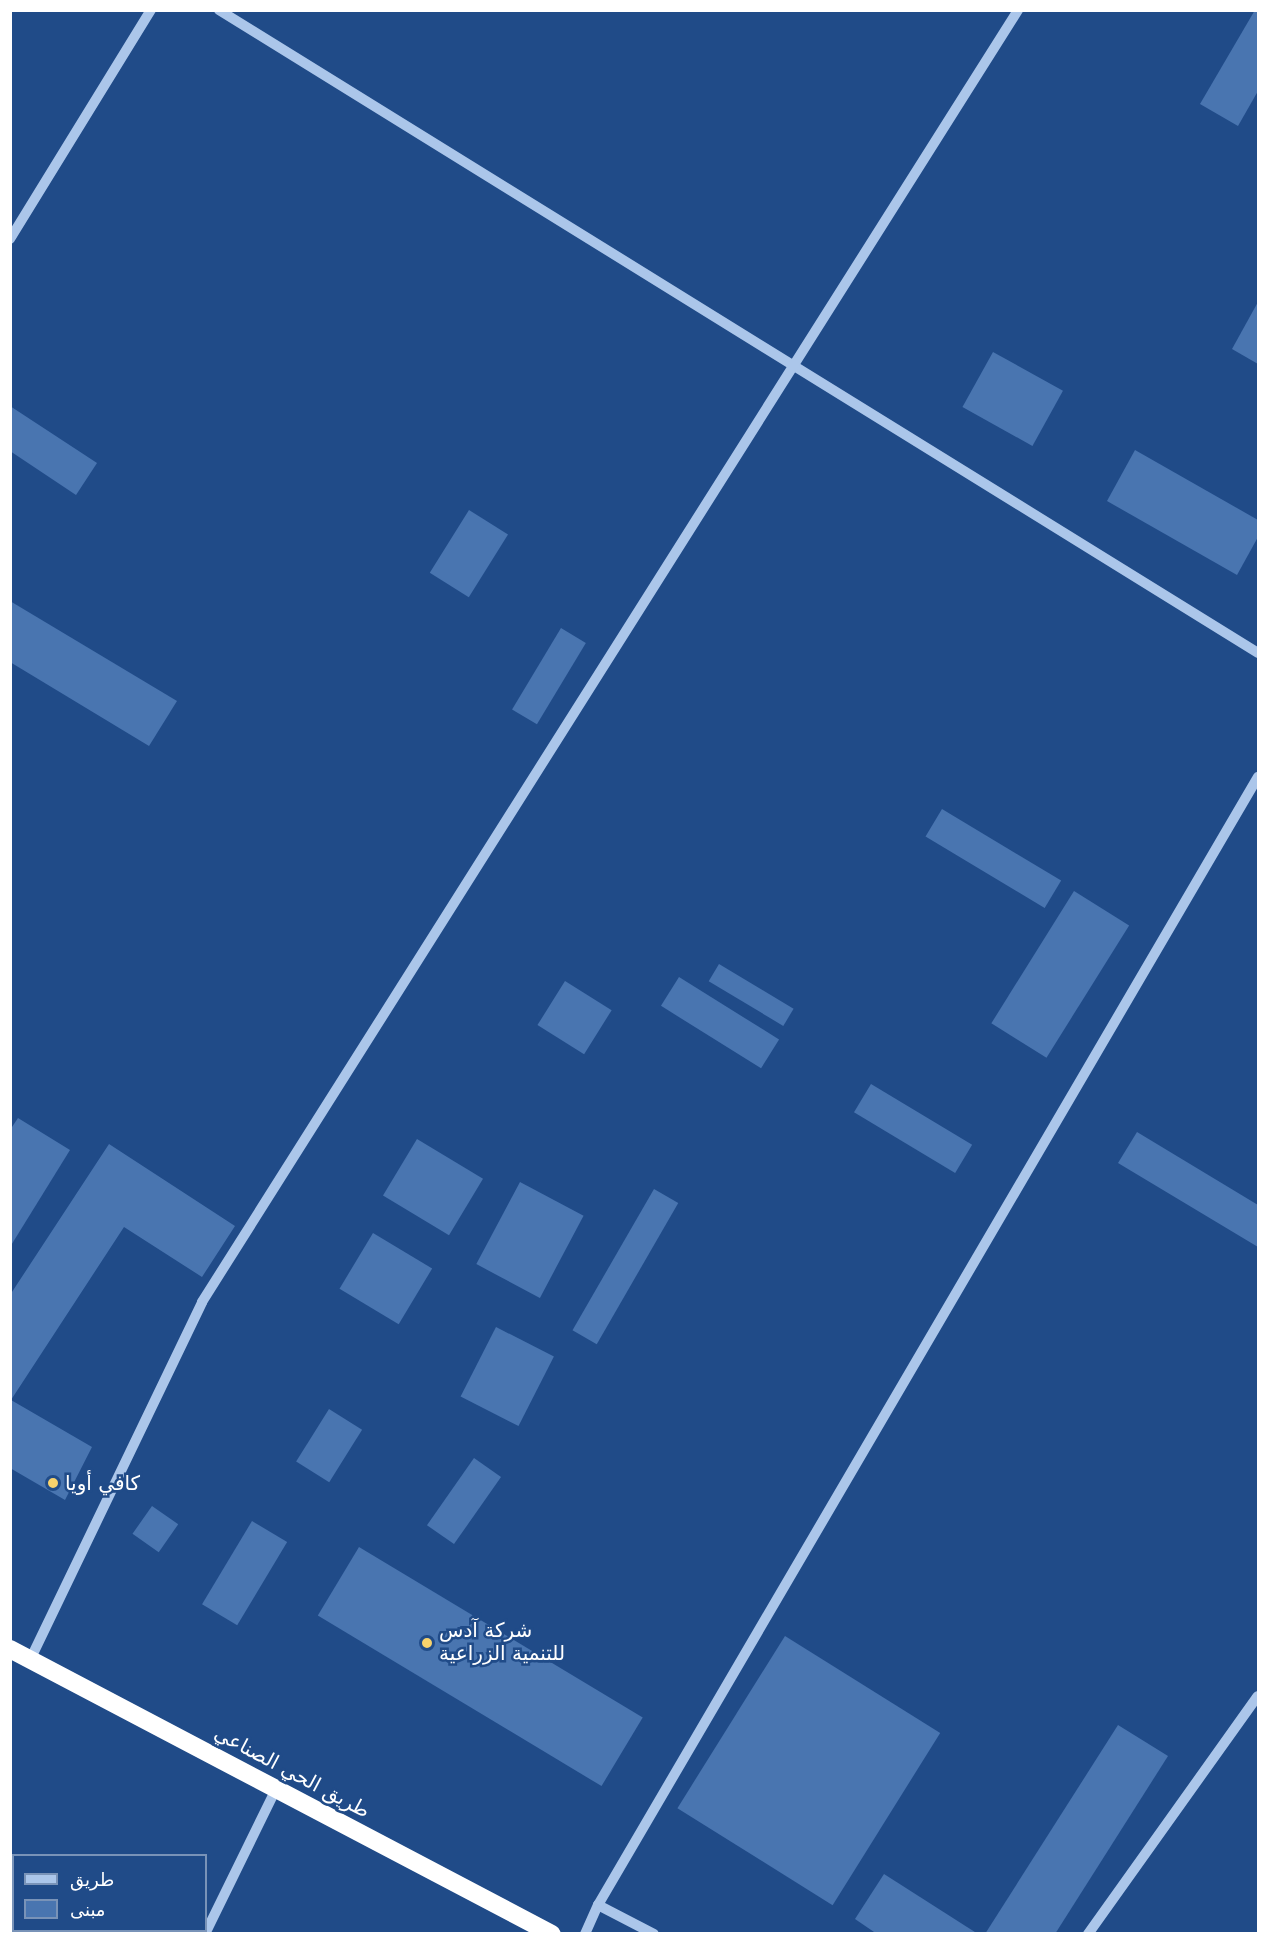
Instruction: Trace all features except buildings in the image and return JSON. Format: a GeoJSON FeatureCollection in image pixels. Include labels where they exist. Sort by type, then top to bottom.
{"type":"FeatureCollection","features":[{"type":"Feature","properties":{"kind":"highway","name":"طريق الحي الصناعي"},"geometry":{"type":"LineString","coordinates":[[10,1649],[552,1934]]}},
{"type":"Feature","properties":{"kind":"street"},"geometry":{"type":"LineString","coordinates":[[10,239],[151,10]]}},
{"type":"Feature","properties":{"kind":"street"},"geometry":{"type":"LineString","coordinates":[[219,10],[1258,653]]}},
{"type":"Feature","properties":{"kind":"street"},"geometry":{"type":"LineString","coordinates":[[30,1660],[202,1302],[1018,10]]}},
{"type":"Feature","properties":{"kind":"street"},"geometry":{"type":"LineString","coordinates":[[585,1934],[598,1905],[1258,777]]}},
{"type":"Feature","properties":{"kind":"street"},"geometry":{"type":"LineString","coordinates":[[1088,1934],[1258,1696]]}},
{"type":"Feature","properties":{"kind":"street"},"geometry":{"type":"LineString","coordinates":[[207,1930],[276,1789]]}},
{"type":"Feature","properties":{"kind":"street"},"geometry":{"type":"LineString","coordinates":[[598,1905],[654,1934]]}},
{"type":"Feature","properties":{"kind":"place","name":"كافي أويا"},"geometry":{"type":"Point","coordinates":[53,1483]}},
{"type":"Feature","properties":{"kind":"place","name":"شركة آدس للتنمية الزراعية"},"geometry":{"type":"Point","coordinates":[427,1643]}}]}
